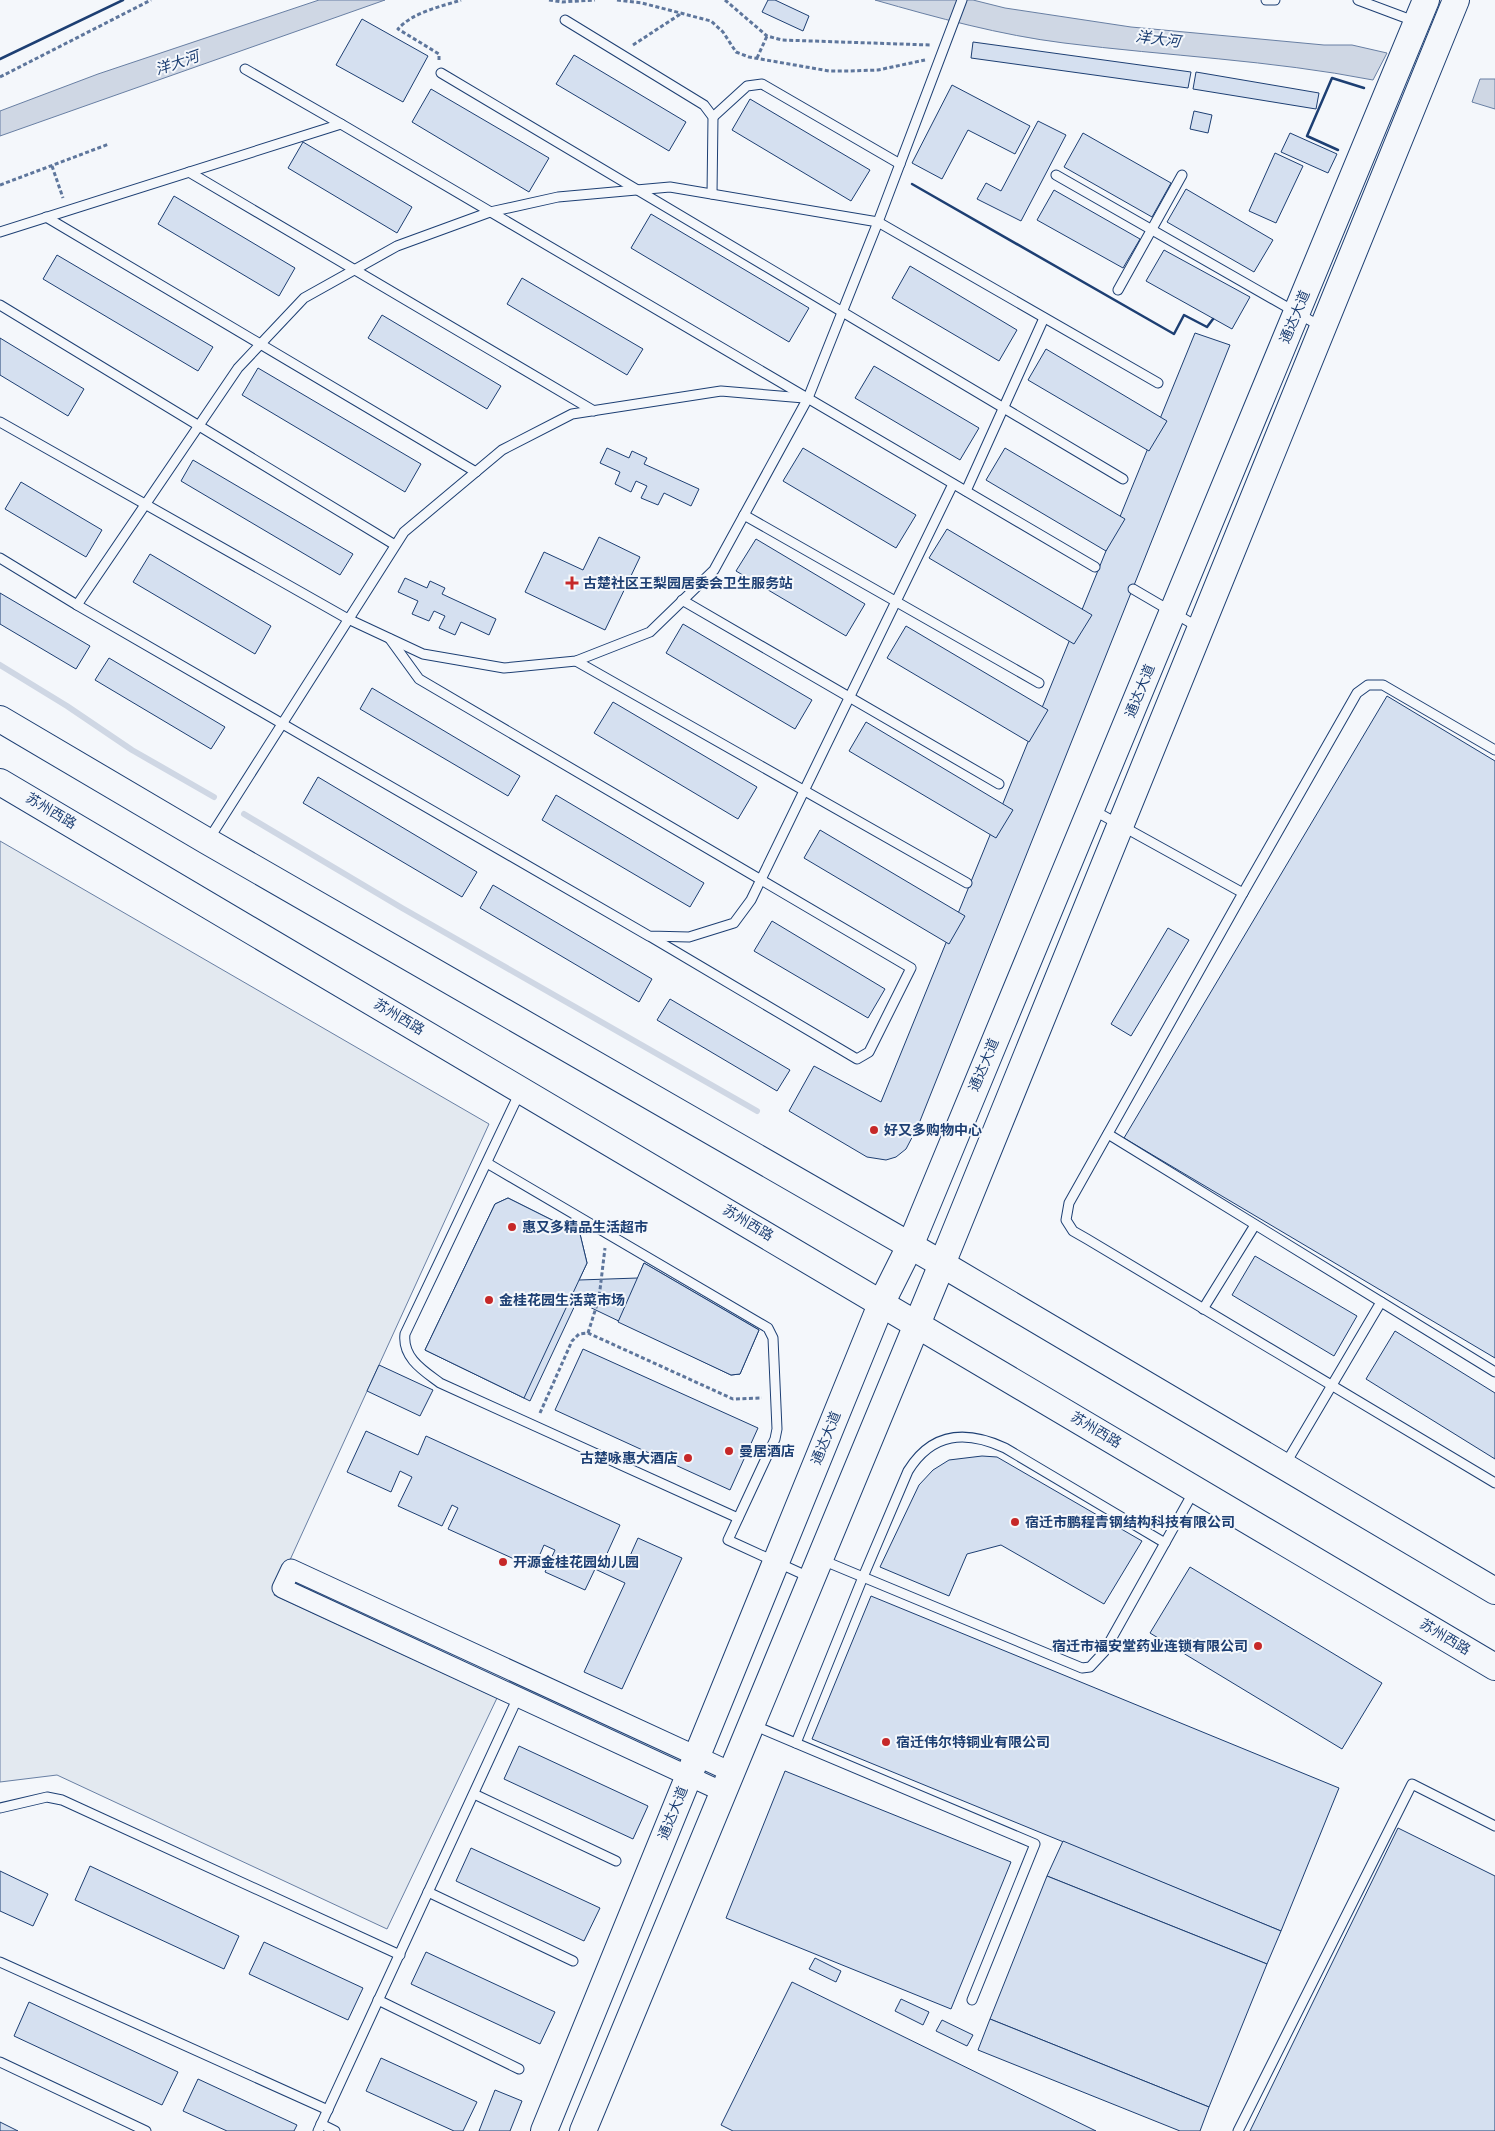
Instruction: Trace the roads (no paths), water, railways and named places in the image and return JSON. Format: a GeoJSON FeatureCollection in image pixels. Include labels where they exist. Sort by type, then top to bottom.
{"type":"FeatureCollection","features":[{"type":"Feature","properties":{"kind":"main road","name":"通达大道"},"geometry":{"type":"LineString","coordinates":[[544,2131],[882,1302],[910,1246],[1296,313],[1429,21],[1456,0]]}},
{"type":"Feature","properties":{"kind":"main road","name":"通达大道"},"geometry":{"type":"LineString","coordinates":[[583,2131],[942,1264],[1323,327],[1429,21]]}},
{"type":"Feature","properties":{"kind":"main road"},"geometry":{"type":"LineString","coordinates":[[0,719],[207,841],[942,1264],[1495,1591]]}},
{"type":"Feature","properties":{"kind":"main road","name":"苏州西路"},"geometry":{"type":"LineString","coordinates":[[0,782],[882,1302],[1495,1667]]}},
{"type":"Feature","properties":{"kind":"street"},"geometry":{"type":"LineString","coordinates":[[692,1766],[512,1671],[291,1568],[282,1588],[511,1694],[692,1766],[727,1782]]}},
{"type":"Feature","properties":{"kind":"street"},"geometry":{"type":"LineString","coordinates":[[441,1661],[450,1642]]}},
{"type":"Feature","properties":{"kind":"street"},"geometry":{"type":"LineString","coordinates":[[511,1694],[512,1671]]}},
{"type":"Feature","properties":{"kind":"lane"},"geometry":{"type":"LineString","coordinates":[[0,422],[348,619],[423,654],[504,668],[576,661],[650,632],[714,570],[808,398],[878,222],[962,0]]}},
{"type":"Feature","properties":{"kind":"lane"},"geometry":{"type":"LineString","coordinates":[[1266,0],[1275,0]]}},
{"type":"Feature","properties":{"kind":"lane"},"geometry":{"type":"LineString","coordinates":[[1358,0],[1429,21]]}},
{"type":"Feature","properties":{"kind":"lane"},"geometry":{"type":"LineString","coordinates":[[565,20],[704,105],[713,117],[712,194]]}},
{"type":"Feature","properties":{"kind":"lane"},"geometry":{"type":"LineString","coordinates":[[245,69],[1095,567]]}},
{"type":"Feature","properties":{"kind":"lane"},"geometry":{"type":"LineString","coordinates":[[441,72],[1123,479]]}},
{"type":"Feature","properties":{"kind":"lane"},"geometry":{"type":"LineString","coordinates":[[713,117],[747,86],[762,84],[900,164]]}},
{"type":"Feature","properties":{"kind":"lane"},"geometry":{"type":"LineString","coordinates":[[0,232],[341,124]]}},
{"type":"Feature","properties":{"kind":"lane"},"geometry":{"type":"LineString","coordinates":[[189,172],[594,411]]}},
{"type":"Feature","properties":{"kind":"lane"},"geometry":{"type":"LineString","coordinates":[[1056,175],[1323,327]]}},
{"type":"Feature","properties":{"kind":"lane"},"geometry":{"type":"LineString","coordinates":[[1118,290],[1150,229],[1182,175]]}},
{"type":"Feature","properties":{"kind":"lane"},"geometry":{"type":"LineString","coordinates":[[77,605],[147,505],[238,368],[304,298],[397,246],[490,212],[558,197],[670,186],[878,222],[1158,383]]}},
{"type":"Feature","properties":{"kind":"lane"},"geometry":{"type":"LineString","coordinates":[[46,217],[476,472]]}},
{"type":"Feature","properties":{"kind":"lane"},"geometry":{"type":"LineString","coordinates":[[0,305],[395,546]]}},
{"type":"Feature","properties":{"kind":"lane"},"geometry":{"type":"LineString","coordinates":[[966,491],[1044,318]]}},
{"type":"Feature","properties":{"kind":"lane"},"geometry":{"type":"LineString","coordinates":[[207,841],[404,532],[502,450],[572,414],[721,391],[808,398]]}},
{"type":"Feature","properties":{"kind":"lane"},"geometry":{"type":"LineString","coordinates":[[649,936],[689,937],[734,924],[751,900],[953,484]]}},
{"type":"Feature","properties":{"kind":"lane"},"geometry":{"type":"LineString","coordinates":[[744,515],[1039,684]]}},
{"type":"Feature","properties":{"kind":"lane"},"geometry":{"type":"LineString","coordinates":[[0,558],[77,605],[649,936],[857,1059],[869,1052],[911,968],[419,680],[390,639]]}},
{"type":"Feature","properties":{"kind":"lane"},"geometry":{"type":"LineString","coordinates":[[1134,589],[1200,628]]}},
{"type":"Feature","properties":{"kind":"lane"},"geometry":{"type":"LineString","coordinates":[[682,600],[999,784]]}},
{"type":"Feature","properties":{"kind":"lane"},"geometry":{"type":"LineString","coordinates":[[576,661],[967,883]]}},
{"type":"Feature","properties":{"kind":"lane"},"geometry":{"type":"LineString","coordinates":[[1495,750],[1383,685],[1368,686],[1357,693],[1069,1203],[1066,1220],[1073,1231],[1495,1483]]}},
{"type":"Feature","properties":{"kind":"lane"},"geometry":{"type":"LineString","coordinates":[[1091,809],[1243,893]]}},
{"type":"Feature","properties":{"kind":"lane"},"geometry":{"type":"LineString","coordinates":[[521,1089],[406,1334],[404,1343],[416,1364],[440,1383],[738,1518]]}},
{"type":"Feature","properties":{"kind":"lane"},"geometry":{"type":"LineString","coordinates":[[1108,1134],[1495,1372]]}},
{"type":"Feature","properties":{"kind":"lane"},"geometry":{"type":"LineString","coordinates":[[486,1163],[768,1328],[773,1338],[775,1439],[728,1540],[776,1562],[863,1577],[1082,1668],[1090,1667],[1104,1652],[1195,1488]]}},
{"type":"Feature","properties":{"kind":"lane"},"geometry":{"type":"LineString","coordinates":[[1203,1309],[1255,1225]]}},
{"type":"Feature","properties":{"kind":"lane"},"geometry":{"type":"LineString","coordinates":[[1284,1466],[1381,1302]]}},
{"type":"Feature","properties":{"kind":"lane"},"geometry":{"type":"LineString","coordinates":[[796,1743],[908,1471],[917,1456],[944,1439],[960,1436],[989,1441],[1005,1448],[1165,1543]]}},
{"type":"Feature","properties":{"kind":"lane"},"geometry":{"type":"LineString","coordinates":[[335,2131],[320,2128],[474,1794],[511,1694]]}},
{"type":"Feature","properties":{"kind":"lane"},"geometry":{"type":"LineString","coordinates":[[750,1724],[1035,1844],[972,2000]]}},
{"type":"Feature","properties":{"kind":"lane"},"geometry":{"type":"LineString","coordinates":[[1238,2131],[1412,1784],[1495,1826]]}},
{"type":"Feature","properties":{"kind":"lane"},"geometry":{"type":"LineString","coordinates":[[474,1794],[616,1861]]}},
{"type":"Feature","properties":{"kind":"lane"},"geometry":{"type":"LineString","coordinates":[[0,1808],[47,1797],[62,1800],[400,1955]]}},
{"type":"Feature","properties":{"kind":"lane"},"geometry":{"type":"LineString","coordinates":[[428,1892],[573,1961]]}},
{"type":"Feature","properties":{"kind":"lane"},"geometry":{"type":"LineString","coordinates":[[0,1962],[328,2110]]}},
{"type":"Feature","properties":{"kind":"lane"},"geometry":{"type":"LineString","coordinates":[[378,2000],[519,2068]]}},
{"type":"Feature","properties":{"kind":"lane"},"geometry":{"type":"LineString","coordinates":[[0,2062],[146,2131]]}},
{"type":"Feature","properties":{"kind":"water","name":"洋大河"},"geometry":{"type":"Polygon","coordinates":[[[319,0],[385,0],[0,136],[0,111],[98,74],[319,0]]]}},
{"type":"Feature","properties":{"kind":"water","name":"洋大河"},"geometry":{"type":"Polygon","coordinates":[[[875,0],[973,0],[1005,8],[1131,27],[1324,45],[1352,45],[1387,53],[1373,80],[1296,68],[1040,40],[969,25],[875,0]]]}},
{"type":"Feature","properties":{"kind":"water"},"geometry":{"type":"Polygon","coordinates":[[[1480,79],[1495,79],[1495,109],[1472,102],[1480,79]]]}},
{"type":"Feature","properties":{"kind":"waterway"},"geometry":{"type":"LineString","coordinates":[[0,665],[67,706],[132,750],[214,797]]}},
{"type":"Feature","properties":{"kind":"waterway"},"geometry":{"type":"LineString","coordinates":[[244,814],[402,908],[757,1111]]}},
{"type":"Feature","properties":{"kind":"place","name":"古楚社区王梨园居委会卫生服务站"},"geometry":{"type":"Point","coordinates":[572,583]}},
{"type":"Feature","properties":{"kind":"place","name":"好又多购物中心"},"geometry":{"type":"Point","coordinates":[874,1130]}},
{"type":"Feature","properties":{"kind":"place","name":"惠又多精品生活超市"},"geometry":{"type":"Point","coordinates":[512,1227]}},
{"type":"Feature","properties":{"kind":"place","name":"金桂花园生活菜市场"},"geometry":{"type":"Point","coordinates":[489,1300]}},
{"type":"Feature","properties":{"kind":"place","name":"曼居酒店"},"geometry":{"type":"Point","coordinates":[729,1451]}},
{"type":"Feature","properties":{"kind":"place","name":"古楚咏惠大酒店"},"geometry":{"type":"Point","coordinates":[688,1458]}},
{"type":"Feature","properties":{"kind":"place","name":"宿迁市鹏程青钢结构科技有限公司"},"geometry":{"type":"Point","coordinates":[1015,1522]}},
{"type":"Feature","properties":{"kind":"place","name":"开源金桂花园幼儿园"},"geometry":{"type":"Point","coordinates":[503,1562]}},
{"type":"Feature","properties":{"kind":"place","name":"宿迁市福安堂药业连锁有限公司"},"geometry":{"type":"Point","coordinates":[1258,1646]}},
{"type":"Feature","properties":{"kind":"place","name":"宿迁伟尔特铜业有限公司"},"geometry":{"type":"Point","coordinates":[886,1742]}}]}
